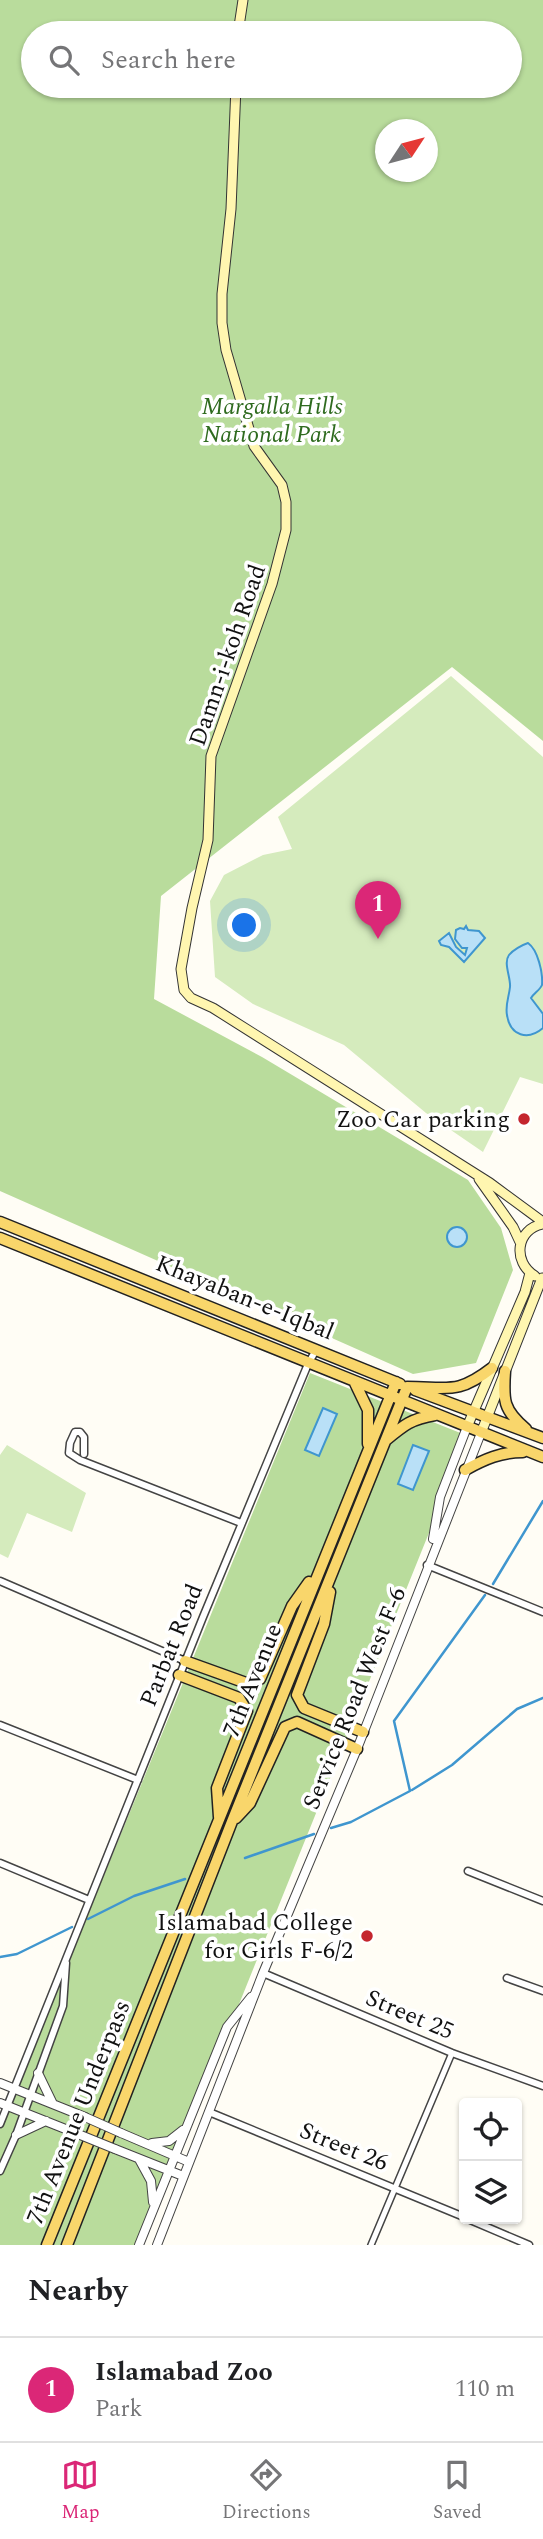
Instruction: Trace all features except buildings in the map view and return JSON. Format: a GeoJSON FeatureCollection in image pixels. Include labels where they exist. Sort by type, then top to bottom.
{"type":"FeatureCollection","features":[{"type":"Feature","properties":{"kind":"main road"},"geometry":{"type":"LineString","coordinates":[[240,21],[243,0]]}},
{"type":"Feature","properties":{"kind":"main road","name":"Damn-i-koh Road"},"geometry":{"type":"LineString","coordinates":[[236,98],[231,209],[222,294],[222,323],[226,350],[254,446],[282,485],[286,502],[286,530],[272,584],[212,747],[208,840],[182,953],[181,981],[191,998],[213,1008],[478,1177],[543,1223]]}},
{"type":"Feature","properties":{"kind":"main road"},"geometry":{"type":"LineString","coordinates":[[478,1177],[513,1227],[520,1242],[520,1259],[530,1273],[542,1278],[487,1418]]}},
{"type":"Feature","properties":{"kind":"main road","name":"Khayaban-e-Iqbal"},"geometry":{"type":"LineString","coordinates":[[0,1222],[317,1348],[472,1413],[537,1436]]}},
{"type":"Feature","properties":{"kind":"main road"},"geometry":{"type":"LineString","coordinates":[[520,1242],[530,1229],[543,1223]]}},
{"type":"Feature","properties":{"kind":"main road","name":"Khayaban-e-Iqbal"},"geometry":{"type":"LineString","coordinates":[[0,1238],[543,1457]]}},
{"type":"Feature","properties":{"kind":"main road"},"geometry":{"type":"LineString","coordinates":[[467,1427],[525,1292],[530,1273]]}},
{"type":"Feature","properties":{"kind":"main road"},"geometry":{"type":"LineString","coordinates":[[407,1387],[458,1388],[473,1383],[492,1368]]}},
{"type":"Feature","properties":{"kind":"main road"},"geometry":{"type":"LineString","coordinates":[[505,1371],[505,1405],[512,1418],[537,1436]]}},
{"type":"Feature","properties":{"kind":"main road","name":"7th Avenue"},"geometry":{"type":"LineString","coordinates":[[162,2000],[384,1442],[396,1399],[396,1382]]}},
{"type":"Feature","properties":{"kind":"main road"},"geometry":{"type":"LineString","coordinates":[[355,1383],[369,1410],[368,1450]]}},
{"type":"Feature","properties":{"kind":"main road","name":"7th Avenue"},"geometry":{"type":"LineString","coordinates":[[148,1995],[368,1450],[396,1399],[407,1387]]}},
{"type":"Feature","properties":{"kind":"main road"},"geometry":{"type":"LineString","coordinates":[[384,1442],[416,1418],[435,1415]]}},
{"type":"Feature","properties":{"kind":"main road","name":"Service Road West F-6"},"geometry":{"type":"LineString","coordinates":[[481,1433],[487,1418]]}},
{"type":"Feature","properties":{"kind":"main road"},"geometry":{"type":"LineString","coordinates":[[465,1470],[507,1452],[529,1452]]}},
{"type":"Feature","properties":{"kind":"main road"},"geometry":{"type":"LineString","coordinates":[[185,1661],[249,1684],[260,1679],[292,1606],[318,1569]]}},
{"type":"Feature","properties":{"kind":"main road"},"geometry":{"type":"LineString","coordinates":[[333,1572],[324,1624],[297,1695],[304,1708],[363,1732]]}},
{"type":"Feature","properties":{"kind":"main road"},"geometry":{"type":"LineString","coordinates":[[180,1675],[239,1698],[247,1711],[217,1788],[219,1819]]}},
{"type":"Feature","properties":{"kind":"main road"},"geometry":{"type":"LineString","coordinates":[[231,1824],[250,1803],[285,1727],[297,1722],[357,1749]]}},
{"type":"Feature","properties":{"kind":"main road","name":"7th Avenue Underpass"},"geometry":{"type":"LineString","coordinates":[[47,2245],[148,1995]]}},
{"type":"Feature","properties":{"kind":"main road","name":"7th Avenue Underpass"},"geometry":{"type":"LineString","coordinates":[[67,2245],[162,2000]]}},
{"type":"Feature","properties":{"kind":"street","name":"Parbat Road"},"geometry":{"type":"LineString","coordinates":[[0,2124],[4,2104],[14,2088],[241,1523],[317,1348]]}},
{"type":"Feature","properties":{"kind":"street"},"geometry":{"type":"LineString","coordinates":[[467,1427],[440,1497],[427,1565],[543,1612]]}},
{"type":"Feature","properties":{"kind":"street"},"geometry":{"type":"LineString","coordinates":[[84,1454],[84,1437],[80,1432],[75,1432],[69,1453],[80,1460],[241,1523]]}},
{"type":"Feature","properties":{"kind":"street","name":"Service Road West F-6"},"geometry":{"type":"LineString","coordinates":[[157,2245],[263,1973],[357,1749],[481,1433]]}},
{"type":"Feature","properties":{"kind":"street"},"geometry":{"type":"LineString","coordinates":[[0,1581],[185,1661]]}},
{"type":"Feature","properties":{"kind":"street"},"geometry":{"type":"LineString","coordinates":[[0,1725],[138,1780]]}},
{"type":"Feature","properties":{"kind":"street"},"geometry":{"type":"LineString","coordinates":[[0,1863],[89,1899]]}},
{"type":"Feature","properties":{"kind":"street"},"geometry":{"type":"LineString","coordinates":[[468,1871],[543,1900]]}},
{"type":"Feature","properties":{"kind":"street","name":"Parbat Road"},"geometry":{"type":"LineString","coordinates":[[0,2171],[16,2135],[63,2006],[66,1958]]}},
{"type":"Feature","properties":{"kind":"street","name":"Street 25"},"geometry":{"type":"LineString","coordinates":[[263,1973],[452,2053],[543,2086]]}},
{"type":"Feature","properties":{"kind":"street"},"geometry":{"type":"LineString","coordinates":[[507,1978],[543,1991]]}},
{"type":"Feature","properties":{"kind":"street","name":"Service Road West F-6"},"geometry":{"type":"LineString","coordinates":[[139,2245],[227,2027],[257,1990]]}},
{"type":"Feature","properties":{"kind":"street"},"geometry":{"type":"LineString","coordinates":[[371,2245],[393,2187],[452,2053]]}},
{"type":"Feature","properties":{"kind":"street"},"geometry":{"type":"LineString","coordinates":[[38,2073],[53,2104]]}},
{"type":"Feature","properties":{"kind":"street"},"geometry":{"type":"LineString","coordinates":[[0,2082],[189,2162]]}},
{"type":"Feature","properties":{"kind":"street"},"geometry":{"type":"LineString","coordinates":[[4,2104],[183,2176]]}},
{"type":"Feature","properties":{"kind":"street","name":"Street 26"},"geometry":{"type":"LineString","coordinates":[[209,2112],[459,2215]]}},
{"type":"Feature","properties":{"kind":"street"},"geometry":{"type":"LineString","coordinates":[[16,2135],[46,2121]]}},
{"type":"Feature","properties":{"kind":"street"},"geometry":{"type":"LineString","coordinates":[[145,2143],[169,2141],[179,2136],[187,2127]]}},
{"type":"Feature","properties":{"kind":"street"},"geometry":{"type":"LineString","coordinates":[[137,2157],[151,2181],[153,2208]]}},
{"type":"Feature","properties":{"kind":"street","name":"Street 26"},"geometry":{"type":"LineString","coordinates":[[480,2224],[529,2245]]}},
{"type":"Feature","properties":{"kind":"green space","name":"Margalla Hills National Park"},"geometry":{"type":"Polygon","coordinates":[[[0,0],[543,0],[543,741],[452,667],[161,896],[154,999],[262,1057],[468,1180],[501,1228],[513,1270],[476,1363],[413,1374],[0,1191],[0,0]]]}},
{"type":"Feature","properties":{"kind":"green space"},"geometry":{"type":"Polygon","coordinates":[[[451,676],[543,757],[543,1084],[520,1077],[483,1152],[426,1113],[344,1045],[253,1004],[215,977],[210,901],[224,875],[263,855],[292,849],[278,817],[451,676]]]}},
{"type":"Feature","properties":{"kind":"green space"},"geometry":{"type":"Polygon","coordinates":[[[310,1373],[468,1436],[142,2245],[0,2245],[0,2129],[310,1373]]]}},
{"type":"Feature","properties":{"kind":"green space"},"geometry":{"type":"Polygon","coordinates":[[[7,1445],[86,1493],[72,1532],[27,1513],[8,1558],[0,1554],[0,1455],[7,1445]]]}},
{"type":"Feature","properties":{"kind":"water"},"geometry":{"type":"Polygon","coordinates":[[[466,926],[468,930],[479,931],[485,938],[464,962],[439,941],[449,933],[456,947],[465,955],[467,948],[462,948],[455,939],[456,930],[466,926]]]}},
{"type":"Feature","properties":{"kind":"water"},"geometry":{"type":"Polygon","coordinates":[[[528,943],[535,951],[541,968],[542,985],[531,998],[543,1014],[543,1028],[526,1035],[512,1028],[507,1015],[510,983],[507,958],[528,943]]]}},
{"type":"Feature","properties":{"kind":"water"},"geometry":{"type":"Polygon","coordinates":[[[457,1227],[464,1230],[467,1237],[464,1244],[457,1247],[450,1244],[447,1237],[450,1230],[457,1227]]]}},
{"type":"Feature","properties":{"kind":"water"},"geometry":{"type":"Polygon","coordinates":[[[323,1408],[337,1414],[319,1456],[305,1450],[323,1408]]]}},
{"type":"Feature","properties":{"kind":"water"},"geometry":{"type":"Polygon","coordinates":[[[413,1445],[429,1451],[413,1490],[398,1484],[413,1445]]]}},
{"type":"Feature","properties":{"kind":"waterway"},"geometry":{"type":"LineString","coordinates":[[493,1584],[543,1501]]}},
{"type":"Feature","properties":{"kind":"waterway"},"geometry":{"type":"LineString","coordinates":[[331,1828],[351,1822],[410,1791],[394,1721],[485,1595]]}},
{"type":"Feature","properties":{"kind":"waterway"},"geometry":{"type":"LineString","coordinates":[[412,1790],[452,1765],[517,1709],[543,1698]]}},
{"type":"Feature","properties":{"kind":"waterway"},"geometry":{"type":"LineString","coordinates":[[245,1858],[314,1834]]}},
{"type":"Feature","properties":{"kind":"waterway"},"geometry":{"type":"LineString","coordinates":[[88,1919],[134,1896],[185,1879]]}},
{"type":"Feature","properties":{"kind":"waterway"},"geometry":{"type":"LineString","coordinates":[[0,1957],[17,1954],[72,1927]]}},
{"type":"Feature","properties":{"kind":"place","name":"Islamabad Zoo"},"geometry":{"type":"Point","coordinates":[378,939]}},
{"type":"Feature","properties":{"kind":"place","name":"Zoo Car parking"},"geometry":{"type":"Point","coordinates":[524,1119]}},
{"type":"Feature","properties":{"kind":"place","name":"Islamabad College for Girls F-6/2"},"geometry":{"type":"Point","coordinates":[367,1936]}}]}
